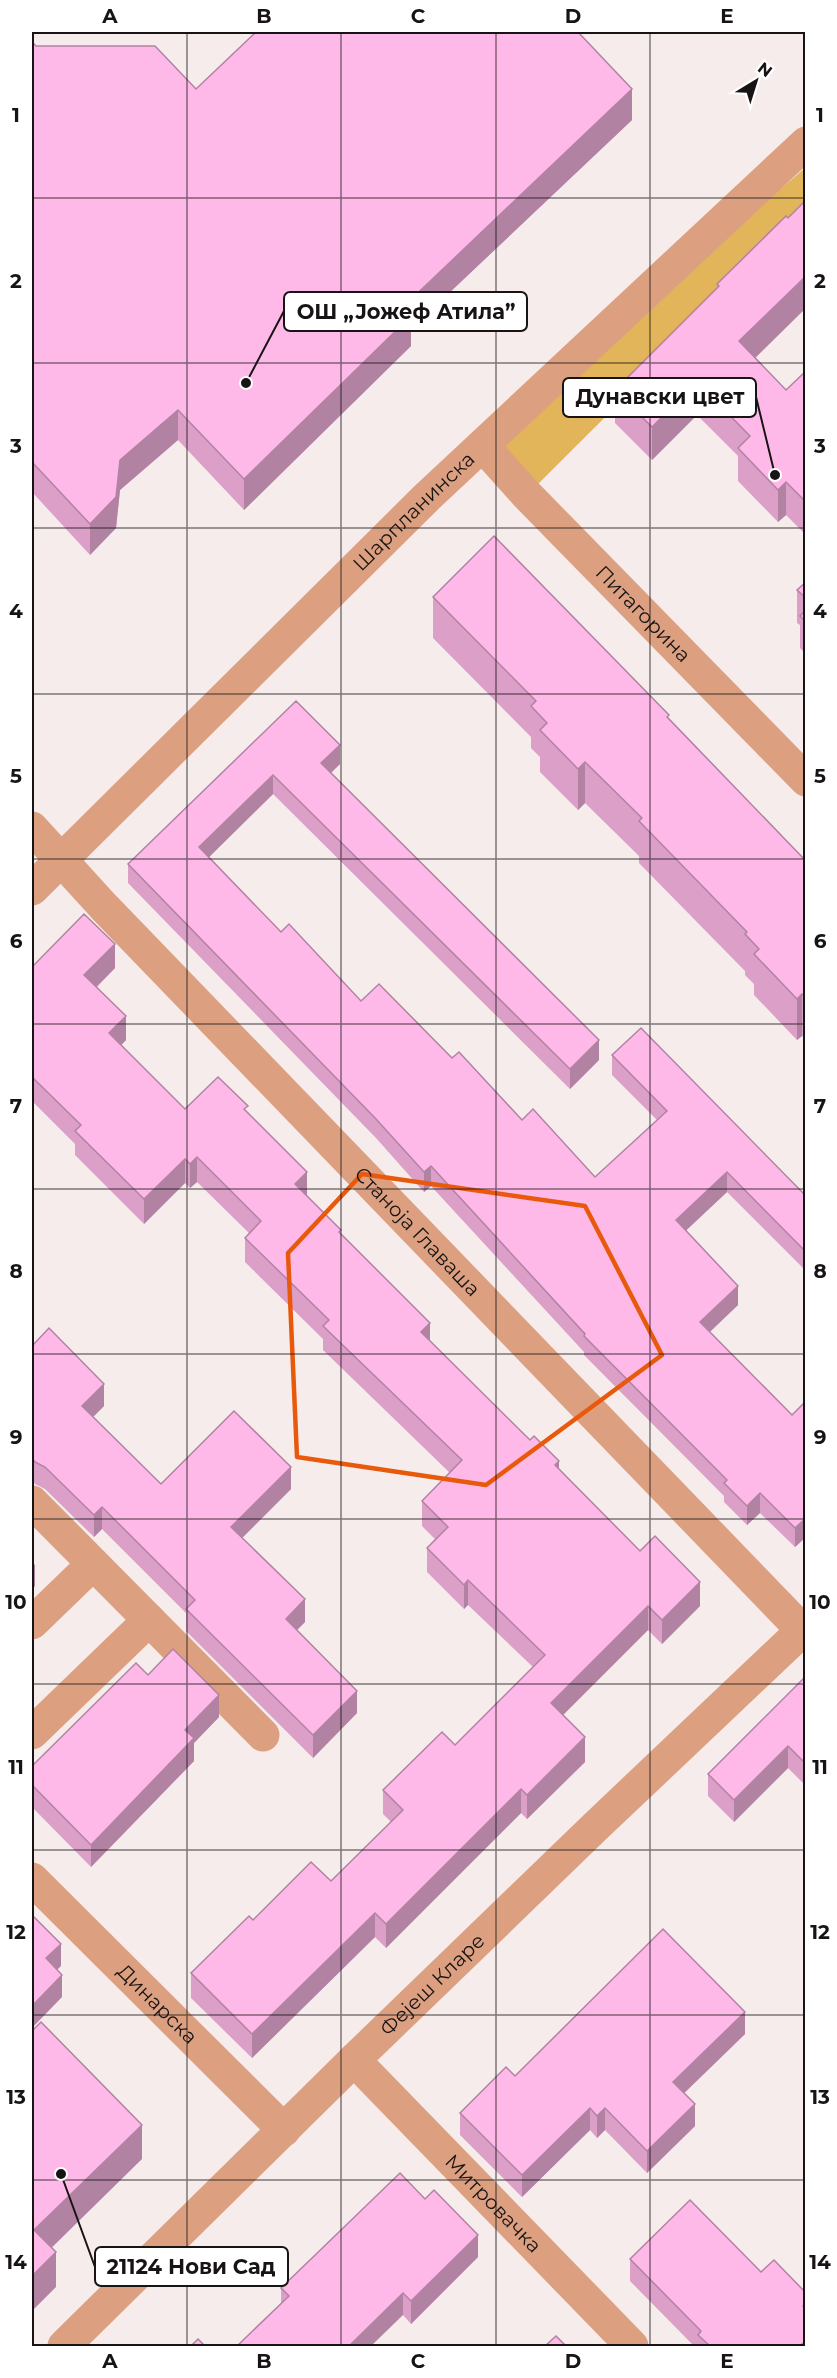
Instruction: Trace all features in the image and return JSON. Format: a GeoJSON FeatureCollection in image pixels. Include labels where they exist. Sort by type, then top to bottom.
{"type":"FeatureCollection","features":[{"type":"Feature","properties":{"kind":"street","name":"Шарпланинска"},"geometry":{"type":"LineString","coordinates":[[32,889],[427,497],[806,143]]}},
{"type":"Feature","properties":{"kind":"street","name":"Питагорина"},"geometry":{"type":"LineString","coordinates":[[483,446],[527,495],[806,780]]}},
{"type":"Feature","properties":{"kind":"street","name":"Станоја Главаша"},"geometry":{"type":"LineString","coordinates":[[32,828],[104,907],[804,1631]]}},
{"type":"Feature","properties":{"kind":"street"},"geometry":{"type":"LineString","coordinates":[[32,1502],[263,1735]]}},
{"type":"Feature","properties":{"kind":"street"},"geometry":{"type":"LineString","coordinates":[[32,1623],[93,1564]]}},
{"type":"Feature","properties":{"kind":"street"},"geometry":{"type":"LineString","coordinates":[[32,1732],[149,1620]]}},
{"type":"Feature","properties":{"kind":"street","name":"Фејеш Кларе"},"geometry":{"type":"LineString","coordinates":[[64,2346],[354,2060],[594,1828],[804,1631]]}},
{"type":"Feature","properties":{"kind":"street","name":"Динарска"},"geometry":{"type":"LineString","coordinates":[[32,1879],[284,2130]]}},
{"type":"Feature","properties":{"kind":"street","name":"Митровачка"},"geometry":{"type":"LineString","coordinates":[[354,2060],[632,2346]]}},
{"type":"Feature","properties":{"kind":"highlighted area"},"geometry":{"type":"Polygon","coordinates":[[[362,1174],[585,1206],[662,1355],[486,1485],[297,1457],[288,1253],[362,1174]]]}},
{"type":"Feature","properties":{"kind":"shaded area"},"geometry":{"type":"Polygon","coordinates":[[[805,168],[805,218],[527,495],[483,446],[805,168]]]}},
{"type":"Feature","properties":{"kind":"building"},"geometry":{"type":"Polygon","coordinates":[[[256,32],[578,32],[632,89],[403,307],[411,316],[244,479],[178,410],[120,460],[116,497],[90,524],[32,462],[32,42],[36,46],[155,46],[196,89],[256,32]]]}},
{"type":"Feature","properties":{"kind":"building"},"geometry":{"type":"Polygon","coordinates":[[[806,200],[806,276],[739,341],[786,390],[806,371],[806,502],[786,482],[778,490],[738,448],[750,436],[697,382],[652,427],[615,390],[719,286],[717,284],[786,216],[788,218],[806,200]]]}},
{"type":"Feature","properties":{"kind":"building"},"geometry":{"type":"Polygon","coordinates":[[[494,536],[669,715],[667,717],[806,861],[806,998],[802,994],[797,999],[754,954],[759,949],[745,934],[747,932],[639,821],[642,818],[585,762],[578,769],[540,730],[547,723],[531,706],[536,701],[433,597],[494,536]]]}},
{"type":"Feature","properties":{"kind":"building"},"geometry":{"type":"Polygon","coordinates":[[[806,582],[806,598],[797,590],[806,582]]]}},
{"type":"Feature","properties":{"kind":"building"},"geometry":{"type":"Polygon","coordinates":[[[806,610],[806,622],[800,616],[806,610]]]}},
{"type":"Feature","properties":{"kind":"building"},"geometry":{"type":"Polygon","coordinates":[[[296,701],[340,745],[321,763],[599,1040],[570,1069],[273,775],[199,847],[281,932],[289,924],[361,1001],[379,984],[452,1058],[459,1052],[522,1120],[533,1109],[595,1177],[667,1111],[612,1055],[641,1028],[806,1196],[806,1252],[727,1172],[676,1220],[738,1286],[700,1322],[792,1415],[806,1401],[806,1518],[795,1528],[760,1493],[747,1506],[724,1483],[727,1480],[584,1336],[585,1334],[431,1166],[424,1172],[376,1119],[128,864],[296,701]]]}},
{"type":"Feature","properties":{"kind":"building"},"geometry":{"type":"Polygon","coordinates":[[[84,914],[115,944],[84,975],[126,1016],[109,1033],[185,1109],[218,1077],[248,1106],[244,1109],[307,1172],[295,1184],[341,1230],[339,1232],[430,1323],[421,1332],[530,1440],[534,1436],[559,1461],[555,1465],[640,1551],[655,1536],[700,1582],[662,1620],[648,1606],[551,1703],[585,1737],[527,1795],[521,1789],[386,1924],[375,1913],[252,2034],[191,1973],[249,1916],[253,1920],[311,1862],[331,1881],[403,1810],[383,1790],[442,1732],[455,1745],[545,1655],[468,1580],[464,1585],[427,1548],[448,1527],[422,1501],[462,1460],[323,1326],[329,1320],[245,1238],[261,1221],[197,1157],[190,1164],[185,1159],[144,1199],[75,1131],[81,1125],[32,1077],[32,967],[84,914]]]}},
{"type":"Feature","properties":{"kind":"building"},"geometry":{"type":"Polygon","coordinates":[[[49,1328],[104,1384],[82,1406],[161,1484],[234,1411],[291,1467],[231,1527],[305,1599],[286,1619],[357,1691],[313,1735],[186,1609],[195,1600],[102,1507],[94,1515],[45,1467],[32,1458],[32,1346],[49,1328]]]}},
{"type":"Feature","properties":{"kind":"building"},"geometry":{"type":"Polygon","coordinates":[[[173,1649],[219,1695],[185,1730],[194,1738],[91,1845],[32,1785],[32,1766],[136,1663],[148,1675],[173,1649]]]}},
{"type":"Feature","properties":{"kind":"building"},"geometry":{"type":"Polygon","coordinates":[[[806,1676],[806,1764],[788,1746],[734,1800],[708,1774],[806,1676]]]}},
{"type":"Feature","properties":{"kind":"building"},"geometry":{"type":"Polygon","coordinates":[[[32,1915],[61,1944],[46,1958],[62,1975],[32,2006],[32,1915]]]}},
{"type":"Feature","properties":{"kind":"building"},"geometry":{"type":"Polygon","coordinates":[[[663,1929],[745,2012],[673,2082],[695,2104],[647,2151],[605,2108],[597,2116],[590,2108],[522,2175],[460,2113],[506,2067],[515,2076],[663,1929]]]}},
{"type":"Feature","properties":{"kind":"building"},"geometry":{"type":"Polygon","coordinates":[[[41,2022],[142,2125],[34,2230],[56,2252],[32,2276],[32,2031],[41,2022]]]}},
{"type":"Feature","properties":{"kind":"building"},"geometry":{"type":"Polygon","coordinates":[[[400,2173],[425,2199],[434,2190],[478,2235],[411,2301],[403,2293],[349,2346],[237,2346],[289,2296],[281,2288],[400,2173]]]}},
{"type":"Feature","properties":{"kind":"building"},"geometry":{"type":"Polygon","coordinates":[[[690,2200],[761,2272],[774,2260],[806,2293],[806,2304],[803,2306],[806,2309],[806,2341],[802,2344],[805,2346],[710,2346],[698,2335],[701,2331],[630,2259],[690,2200]]]}},
{"type":"Feature","properties":{"kind":"building"},"geometry":{"type":"Polygon","coordinates":[[[556,2336],[566,2346],[545,2346],[556,2336]]]}},
{"type":"Feature","properties":{"kind":"building"},"geometry":{"type":"Polygon","coordinates":[[[198,2339],[205,2346],[191,2346],[198,2339]]]}},
{"type":"Feature","properties":{"kind":"place","name":"ОШ „Јожеф Атила”"},"geometry":{"type":"Point","coordinates":[246,383]}},
{"type":"Feature","properties":{"kind":"place","name":"Дунавски цвет"},"geometry":{"type":"Point","coordinates":[775,475]}},
{"type":"Feature","properties":{"kind":"place","name":"21124 Нови Сад"},"geometry":{"type":"Point","coordinates":[61,2174]}}]}
